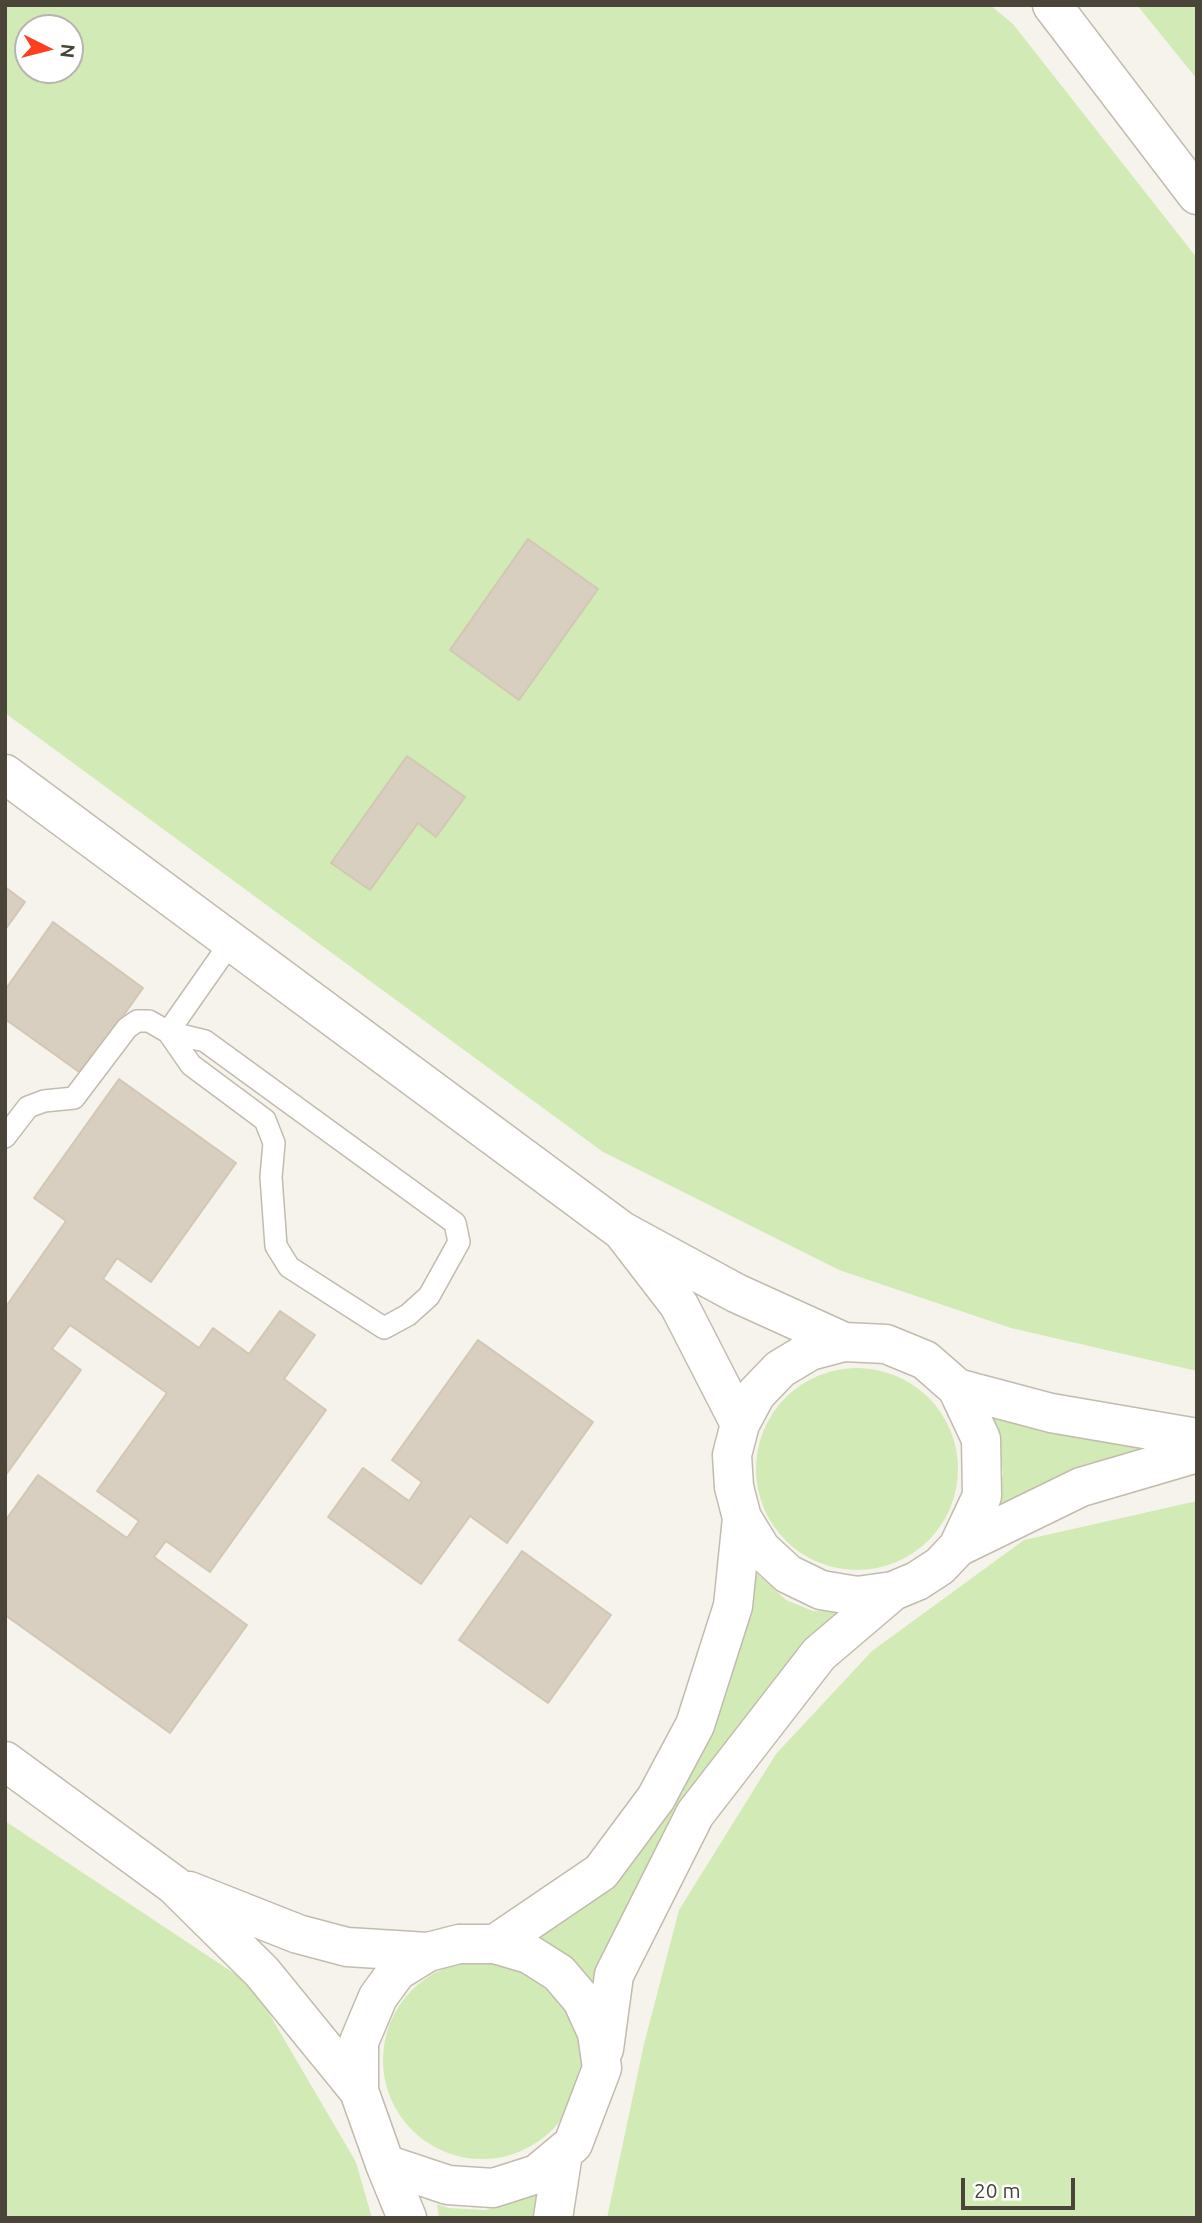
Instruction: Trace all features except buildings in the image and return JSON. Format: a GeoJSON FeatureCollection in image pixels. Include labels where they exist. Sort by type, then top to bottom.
{"type":"FeatureCollection","features":[{"type":"Feature","properties":{"kind":"street"},"geometry":{"type":"LineString","coordinates":[[1052,5],[1197,195]]}},
{"type":"Feature","properties":{"kind":"street"},"geometry":{"type":"LineString","coordinates":[[5,774],[622,1231],[736,1293],[844,1342]]}},
{"type":"Feature","properties":{"kind":"street"},"geometry":{"type":"LineString","coordinates":[[622,1231],[679,1305],[740,1424]]}},
{"type":"Feature","properties":{"kind":"street"},"geometry":{"type":"LineString","coordinates":[[844,1342],[886,1344],[925,1360],[957,1388],[981,1439],[982,1496],[958,1546],[940,1566],[917,1581],[893,1591],[857,1596],[821,1590],[788,1574],[761,1549],[742,1518],[734,1487],[733,1455],[740,1424],[756,1394],[780,1369],[810,1351],[844,1342]]}},
{"type":"Feature","properties":{"kind":"street"},"geometry":{"type":"LineString","coordinates":[[957,1388],[1051,1413],[1197,1438]]}},
{"type":"Feature","properties":{"kind":"street"},"geometry":{"type":"LineString","coordinates":[[958,1546],[1082,1487],[1197,1453]]}},
{"type":"Feature","properties":{"kind":"street"},"geometry":{"type":"LineString","coordinates":[[495,1944],[601,1872],[656,1798],[695,1725],[733,1606],[742,1518]]}},
{"type":"Feature","properties":{"kind":"street"},"geometry":{"type":"LineString","coordinates":[[385,2164],[448,2185],[494,2188],[537,2174],[573,2144],[602,2068],[614,1975],[695,1814],[818,1654],[893,1591]]}},
{"type":"Feature","properties":{"kind":"street"},"geometry":{"type":"LineString","coordinates":[[5,1761],[174,1885],[262,1972],[359,2091],[407,2218]]}},
{"type":"Feature","properties":{"kind":"street"},"geometry":{"type":"LineString","coordinates":[[174,1885],[298,1934],[347,1947],[428,1952]]}},
{"type":"Feature","properties":{"kind":"street"},"geometry":{"type":"LineString","coordinates":[[359,2091],[359,2042],[378,1997],[397,1971],[428,1952],[459,1944],[495,1944],[529,1954],[559,1973],[582,2000],[597,2032],[602,2068]]}},
{"type":"Feature","properties":{"kind":"street"},"geometry":{"type":"LineString","coordinates":[[553,2218],[563,2153]]}},
{"type":"Feature","properties":{"kind":"lane"},"geometry":{"type":"LineString","coordinates":[[168,1032],[231,942]]}},
{"type":"Feature","properties":{"kind":"lane"},"geometry":{"type":"LineString","coordinates":[[5,1137],[28,1107],[44,1101],[74,1098],[127,1028],[137,1021],[149,1021],[168,1032],[205,1041],[455,1223],[459,1242],[429,1296],[408,1315],[384,1328],[289,1267],[276,1246],[271,1177],[274,1143],[265,1120],[191,1065],[168,1032]]}},
{"type":"Feature","properties":{"kind":"green space"},"geometry":{"type":"Polygon","coordinates":[[[5,5],[990,5],[1013,24],[1197,258],[1197,1371],[1011,1328],[839,1270],[603,1152],[5,713],[5,5]]]}},
{"type":"Feature","properties":{"kind":"green space"},"geometry":{"type":"Polygon","coordinates":[[[1137,5],[1197,5],[1197,79],[1137,5]]]}},
{"type":"Feature","properties":{"kind":"green space"},"geometry":{"type":"Polygon","coordinates":[[[857,1368],[896,1376],[913,1385],[928,1398],[941,1413],[950,1430],[958,1469],[950,1508],[941,1525],[928,1540],[913,1553],[896,1562],[857,1570],[818,1562],[801,1553],[786,1540],[773,1525],[764,1508],[756,1469],[764,1430],[773,1413],[786,1398],[801,1385],[818,1376],[857,1368]]]}},
{"type":"Feature","properties":{"kind":"green space"},"geometry":{"type":"Polygon","coordinates":[[[989,1406],[1193,1447],[990,1513],[1003,1474],[999,1441],[989,1406]]]}},
{"type":"Feature","properties":{"kind":"green space"},"geometry":{"type":"Polygon","coordinates":[[[1197,1501],[1197,2218],[607,2218],[644,2044],[679,1910],[776,1754],[872,1651],[1024,1540],[1197,1501]]]}},
{"type":"Feature","properties":{"kind":"green space"},"geometry":{"type":"Polygon","coordinates":[[[753,1570],[786,1600],[813,1611],[843,1610],[592,1999],[522,1936],[605,1890],[753,1570]]]}},
{"type":"Feature","properties":{"kind":"green space"},"geometry":{"type":"Polygon","coordinates":[[[5,1821],[253,1986],[356,2162],[372,2218],[5,2218],[5,1821]]]}},
{"type":"Feature","properties":{"kind":"green space"},"geometry":{"type":"Polygon","coordinates":[[[482,1961],[520,1969],[552,1990],[573,2022],[581,2060],[573,2098],[552,2130],[520,2151],[482,2159],[444,2151],[412,2130],[391,2098],[383,2060],[391,2022],[412,1990],[444,1969],[482,1961]]]}},
{"type":"Feature","properties":{"kind":"green space"},"geometry":{"type":"Polygon","coordinates":[[[549,2184],[543,2218],[439,2218],[437,2204],[448,2208],[485,2210],[515,2202],[549,2184]]]}}]}
